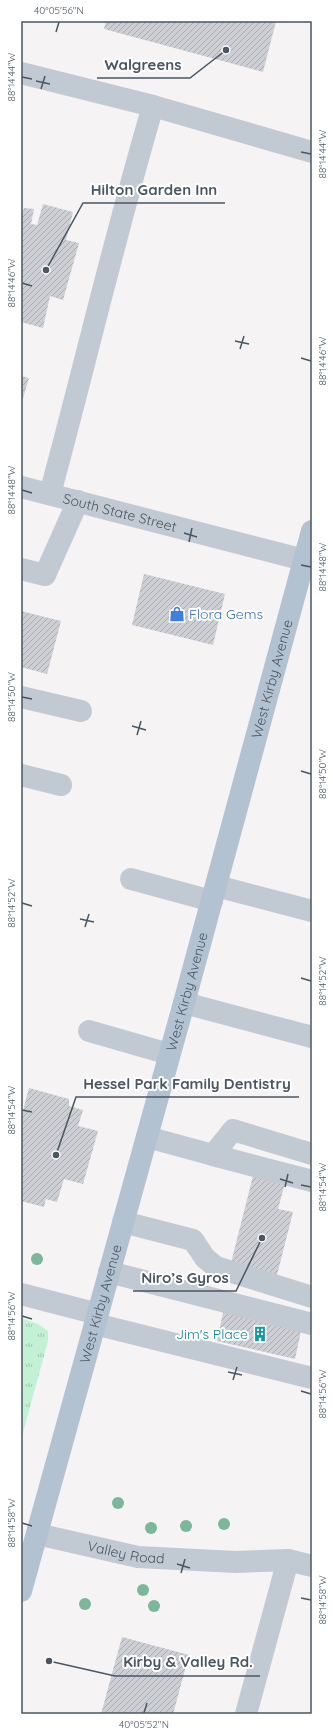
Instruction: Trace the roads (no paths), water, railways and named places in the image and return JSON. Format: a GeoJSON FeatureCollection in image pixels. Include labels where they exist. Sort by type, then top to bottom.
{"type":"FeatureCollection","features":[{"type":"Feature","properties":{"kind":"main road","name":"West Kirby Avenue"},"geometry":{"type":"LineString","coordinates":[[21,1591],[124,1222],[169,1054],[308,561],[312,531]]}},
{"type":"Feature","properties":{"kind":"street"},"geometry":{"type":"LineString","coordinates":[[21,73],[153,106],[312,152]]}},
{"type":"Feature","properties":{"kind":"street"},"geometry":{"type":"LineString","coordinates":[[50,494],[75,403],[132,176],[153,106]]}},
{"type":"Feature","properties":{"kind":"street","name":"South State Street"},"geometry":{"type":"LineString","coordinates":[[21,487],[308,561]]}},
{"type":"Feature","properties":{"kind":"street"},"geometry":{"type":"LineString","coordinates":[[21,569],[45,576],[78,501]]}},
{"type":"Feature","properties":{"kind":"street"},"geometry":{"type":"LineString","coordinates":[[21,697],[81,711]]}},
{"type":"Feature","properties":{"kind":"street"},"geometry":{"type":"LineString","coordinates":[[21,775],[61,786]]}},
{"type":"Feature","properties":{"kind":"street"},"geometry":{"type":"LineString","coordinates":[[132,879],[312,911]]}},
{"type":"Feature","properties":{"kind":"street"},"geometry":{"type":"LineString","coordinates":[[184,1003],[312,1037]]}},
{"type":"Feature","properties":{"kind":"street"},"geometry":{"type":"LineString","coordinates":[[89,1031],[169,1054]]}},
{"type":"Feature","properties":{"kind":"street"},"geometry":{"type":"LineString","coordinates":[[213,1155],[233,1130],[312,1154]]}},
{"type":"Feature","properties":{"kind":"street"},"geometry":{"type":"LineString","coordinates":[[147,1137],[312,1181]]}},
{"type":"Feature","properties":{"kind":"street"},"geometry":{"type":"LineString","coordinates":[[124,1222],[193,1240],[205,1258],[216,1267],[312,1297]]}},
{"type":"Feature","properties":{"kind":"street"},"geometry":{"type":"LineString","coordinates":[[109,1272],[312,1324]]}},
{"type":"Feature","properties":{"kind":"street"},"geometry":{"type":"LineString","coordinates":[[21,1294],[96,1319],[312,1378]]}},
{"type":"Feature","properties":{"kind":"street","name":"Valley Road"},"geometry":{"type":"LineString","coordinates":[[37,1534],[138,1557],[236,1562],[288,1560],[312,1566]]}},
{"type":"Feature","properties":{"kind":"street"},"geometry":{"type":"LineString","coordinates":[[246,1714],[288,1560]]}},
{"type":"Feature","properties":{"kind":"place","name":"Walgreens"},"geometry":{"type":"Point","coordinates":[226,50]}},
{"type":"Feature","properties":{"kind":"place","name":"Hilton Garden Inn"},"geometry":{"type":"Point","coordinates":[46,270]}},
{"type":"Feature","properties":{"kind":"place","name":"Flora Gems"},"geometry":{"type":"Point","coordinates":[177,614]}},
{"type":"Feature","properties":{"kind":"place","name":"Hessel Park Family Dentistry"},"geometry":{"type":"Point","coordinates":[56,1155]}},
{"type":"Feature","properties":{"kind":"place","name":"Niro’s Gyros"},"geometry":{"type":"Point","coordinates":[262,1238]}},
{"type":"Feature","properties":{"kind":"place","name":"Jim's Place"},"geometry":{"type":"Point","coordinates":[260,1334]}},
{"type":"Feature","properties":{"kind":"place","name":"Kirby & Valley Rd."},"geometry":{"type":"Point","coordinates":[49,1661]}}]}
